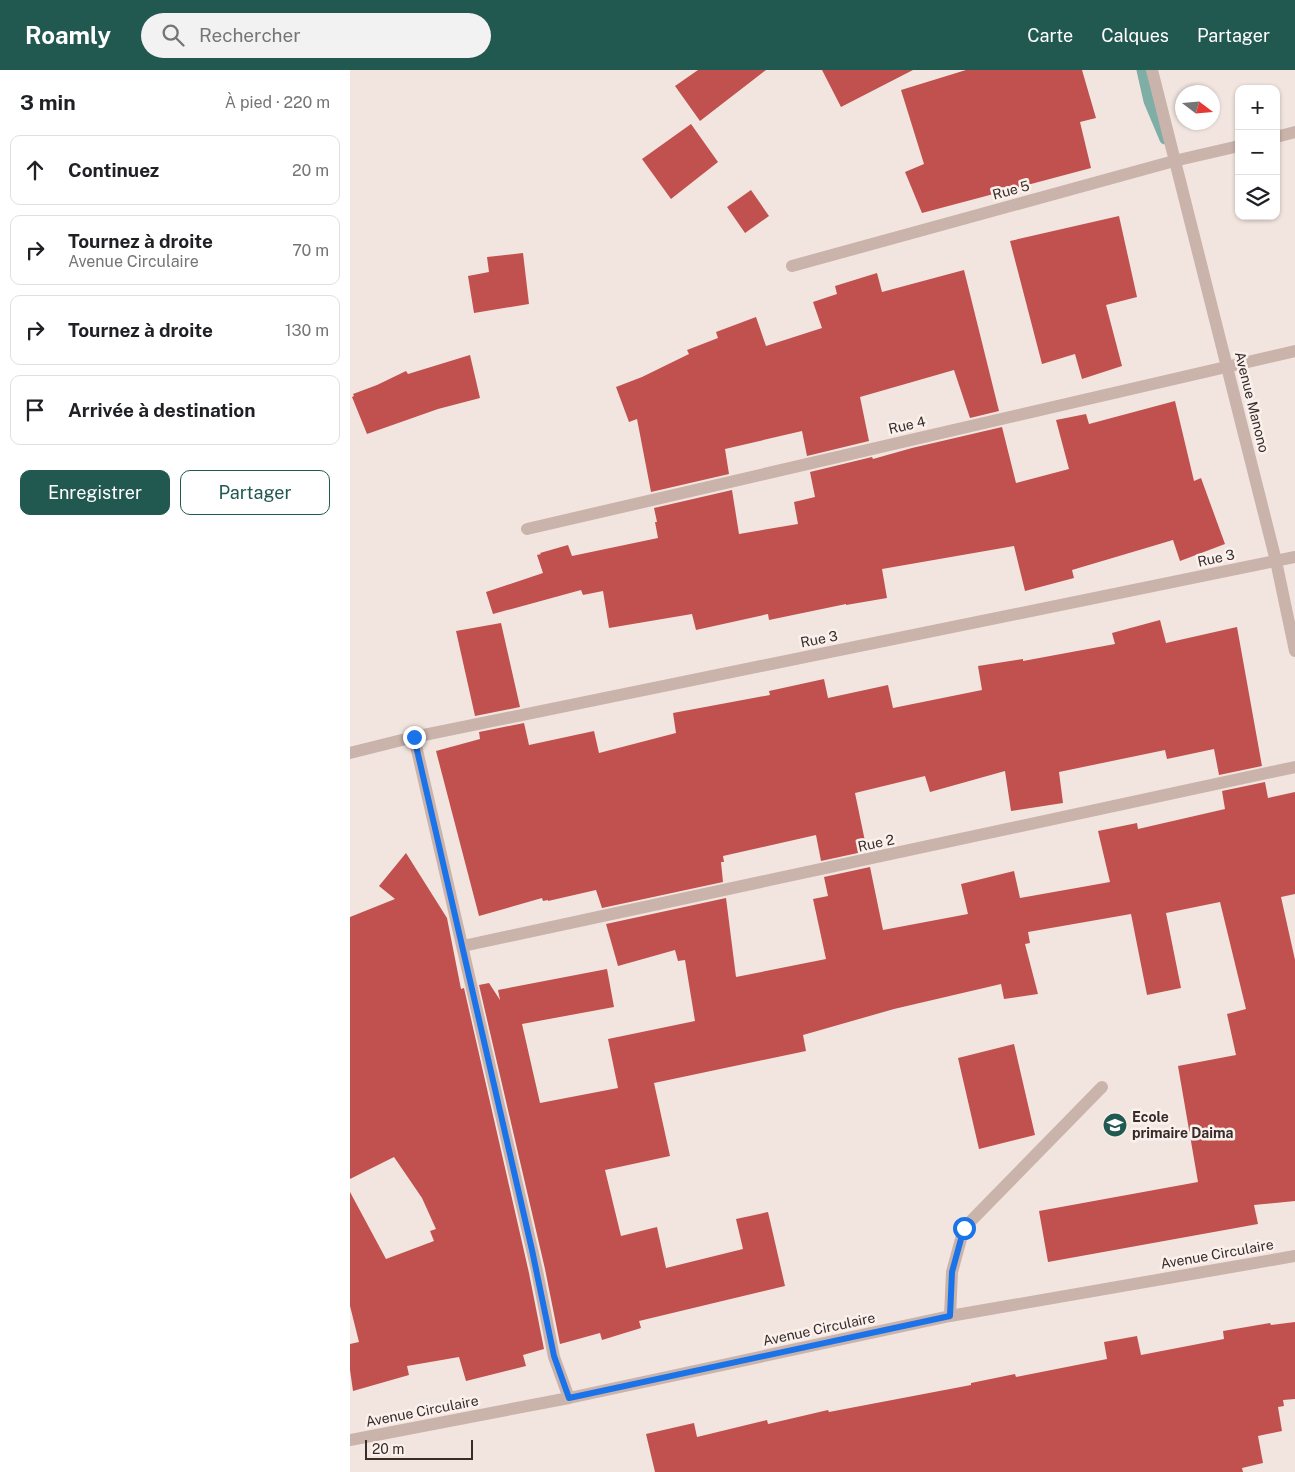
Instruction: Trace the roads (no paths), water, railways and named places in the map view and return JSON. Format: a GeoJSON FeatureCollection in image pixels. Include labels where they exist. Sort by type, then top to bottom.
{"type":"FeatureCollection","features":[{"type":"Feature","properties":{"kind":"street","name":"Avenue Manono"},"geometry":{"type":"LineString","coordinates":[[1152,70],[1276,560],[1295,651]]}},
{"type":"Feature","properties":{"kind":"street"},"geometry":{"type":"LineString","coordinates":[[1280,136],[1295,132]]}},
{"type":"Feature","properties":{"kind":"street","name":"Rue 5"},"geometry":{"type":"LineString","coordinates":[[792,266],[1174,161],[1235,147]]}},
{"type":"Feature","properties":{"kind":"street","name":"Rue 4"},"geometry":{"type":"LineString","coordinates":[[527,529],[1295,351]]}},
{"type":"Feature","properties":{"kind":"street","name":"Rue 3"},"geometry":{"type":"LineString","coordinates":[[350,753],[414,737],[1295,556]]}},
{"type":"Feature","properties":{"kind":"street"},"geometry":{"type":"LineString","coordinates":[[414,737],[537,1271],[554,1356],[569,1398]]}},
{"type":"Feature","properties":{"kind":"street","name":"Rue 2"},"geometry":{"type":"LineString","coordinates":[[463,946],[908,852],[1295,767]]}},
{"type":"Feature","properties":{"kind":"street"},"geometry":{"type":"LineString","coordinates":[[950,1316],[952,1272],[964,1228],[1102,1087]]}},
{"type":"Feature","properties":{"kind":"street","name":"Avenue Circulaire"},"geometry":{"type":"LineString","coordinates":[[350,1440],[569,1398],[950,1316],[1295,1256]]}},
{"type":"Feature","properties":{"kind":"waterway"},"geometry":{"type":"LineString","coordinates":[[1142,70],[1149,101],[1165,139]]}},
{"type":"Feature","properties":{"kind":"place","name":"Ecole primaire Daima"},"geometry":{"type":"Point","coordinates":[1115,1125]}}]}
